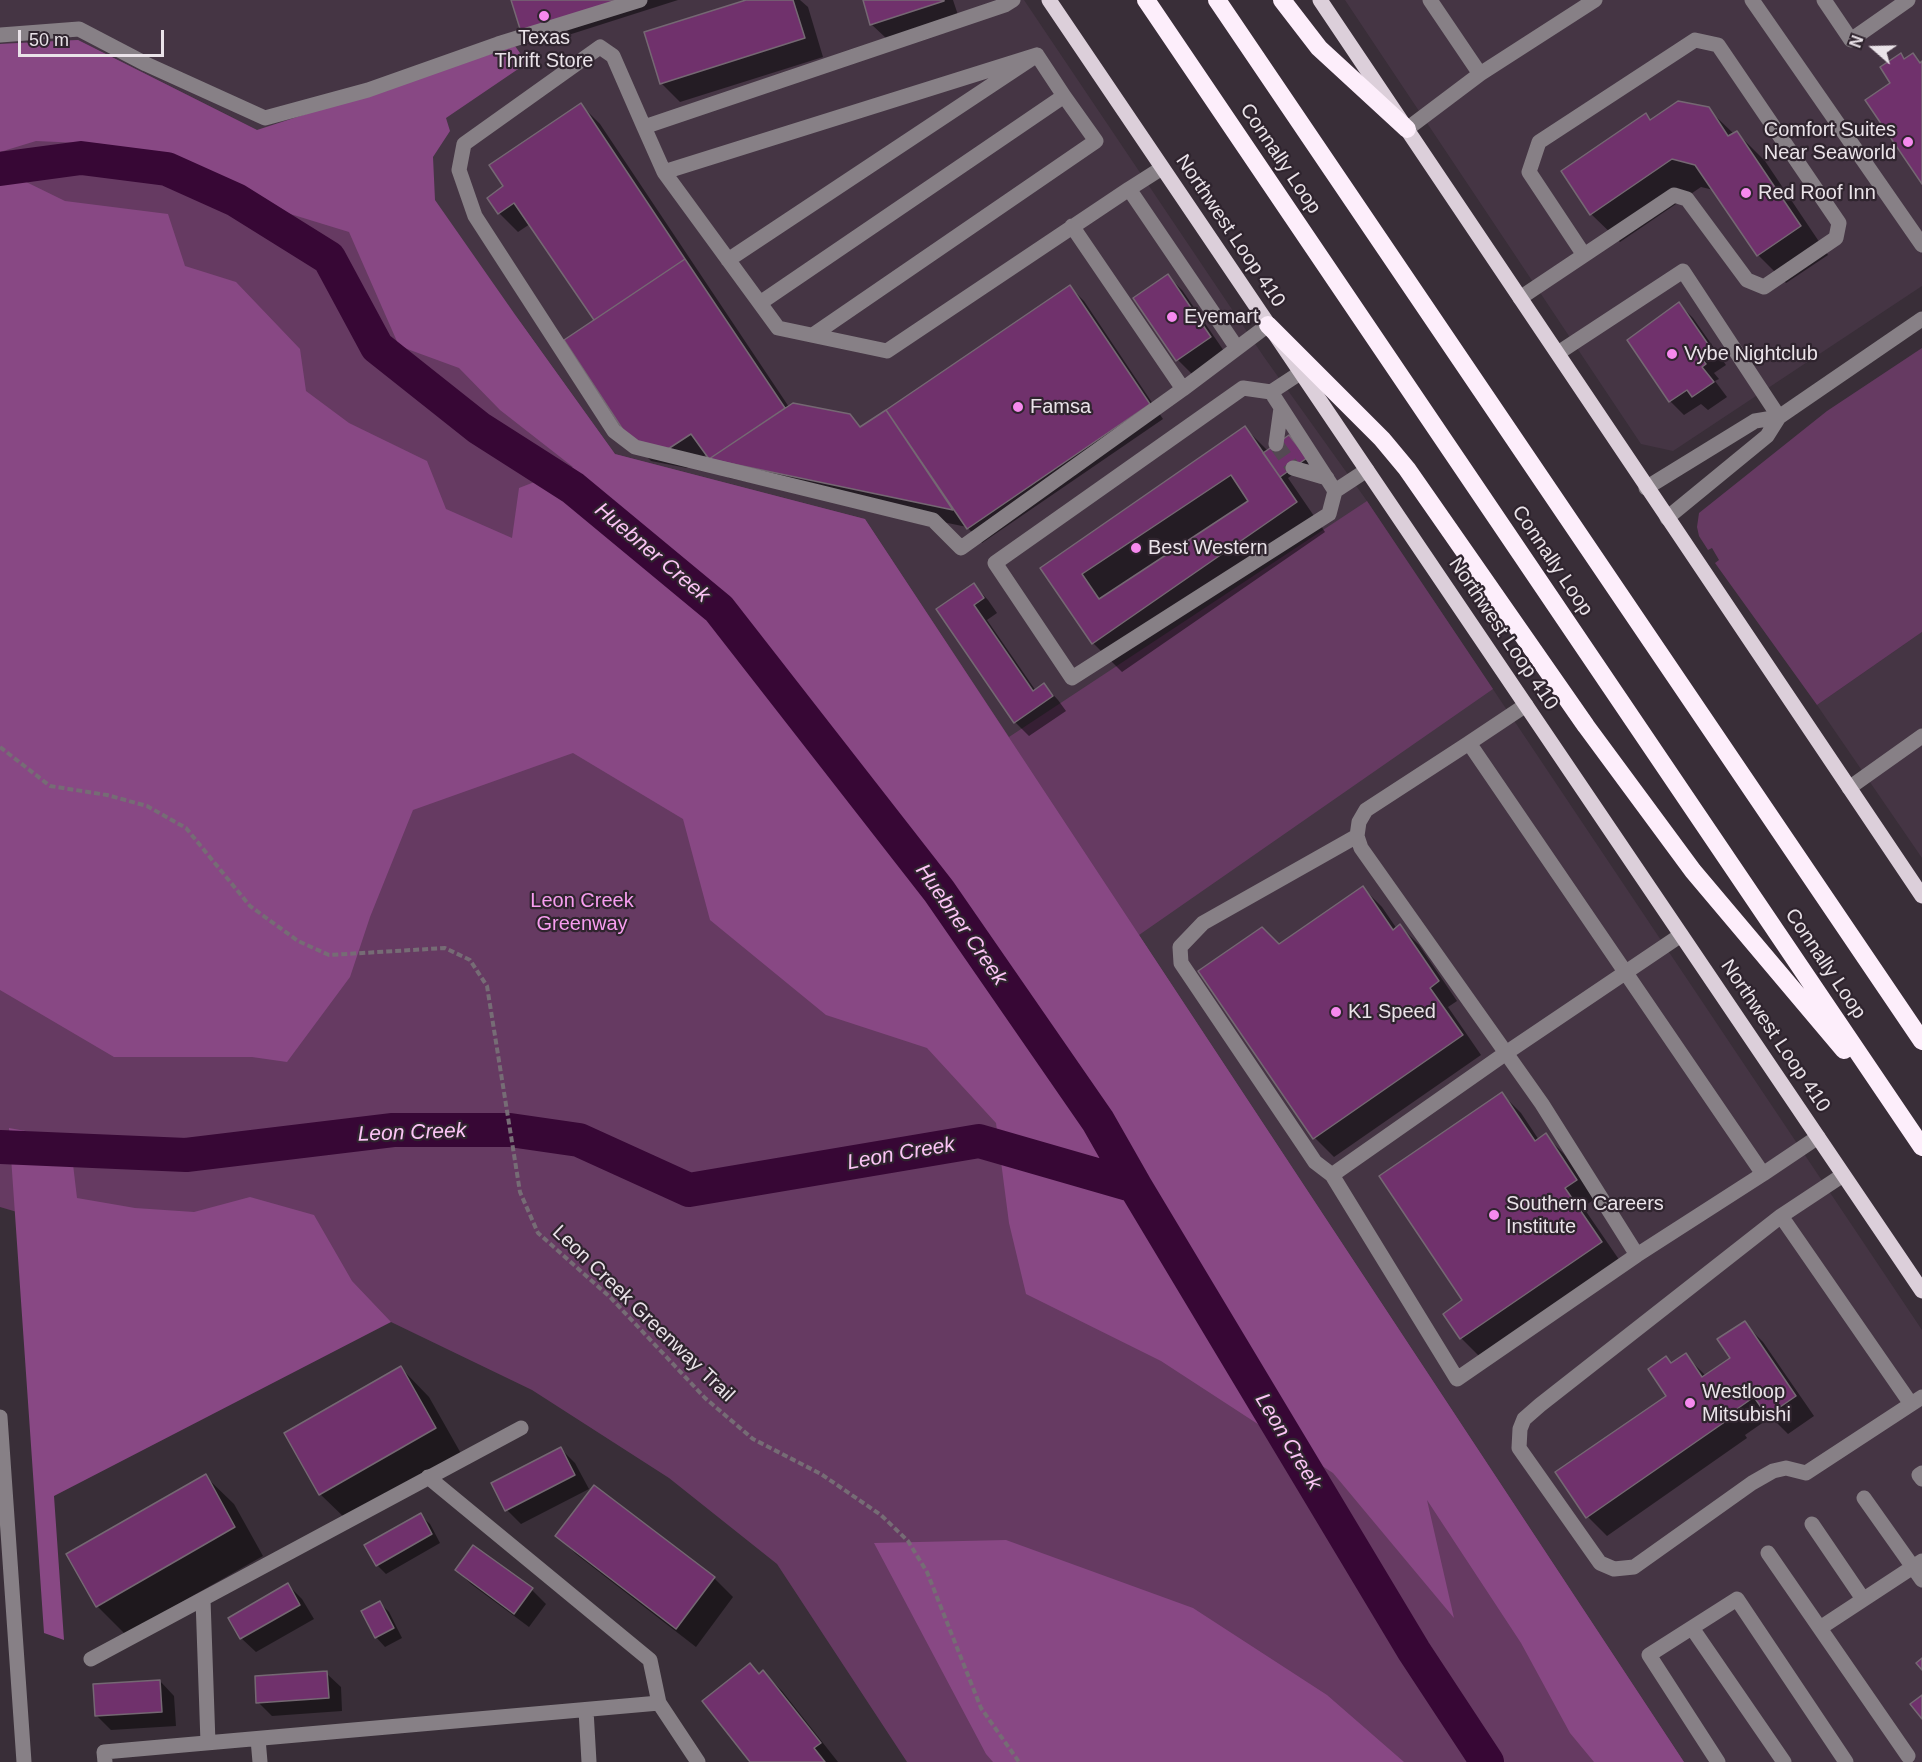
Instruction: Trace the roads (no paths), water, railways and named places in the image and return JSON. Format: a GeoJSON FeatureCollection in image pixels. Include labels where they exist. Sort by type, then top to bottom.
{"type":"FeatureCollection","features":[{"type":"Feature","properties":{"kind":"highway","name":"Connally Loop"},"geometry":{"type":"LineString","coordinates":[[1146,0],[1922,1147]]}},
{"type":"Feature","properties":{"kind":"highway","name":"Connally Loop"},"geometry":{"type":"LineString","coordinates":[[1217,0],[1922,1041]]}},
{"type":"Feature","properties":{"kind":"highway"},"geometry":{"type":"LineString","coordinates":[[1281,0],[1319,48],[1407,129]]}},
{"type":"Feature","properties":{"kind":"highway"},"geometry":{"type":"LineString","coordinates":[[1268,325],[1382,440],[1407,469],[1586,726],[1693,872],[1903,1119]]}},
{"type":"Feature","properties":{"kind":"main road","name":"Northwest Loop 410"},"geometry":{"type":"LineString","coordinates":[[1049,0],[1922,1291]]}},
{"type":"Feature","properties":{"kind":"main road"},"geometry":{"type":"LineString","coordinates":[[1320,0],[1558,353],[1646,488],[1849,788],[1920,888]]}},
{"type":"Feature","properties":{"kind":"street"},"geometry":{"type":"LineString","coordinates":[[0,35],[79,29],[146,64],[265,118],[368,90],[498,44],[640,0]]}},
{"type":"Feature","properties":{"kind":"street"},"geometry":{"type":"LineString","coordinates":[[1430,0],[1480,74]]}},
{"type":"Feature","properties":{"kind":"street"},"geometry":{"type":"LineString","coordinates":[[1407,129],[1480,74],[1595,0]]}},
{"type":"Feature","properties":{"kind":"street"},"geometry":{"type":"LineString","coordinates":[[1752,0],[1922,244]]}},
{"type":"Feature","properties":{"kind":"street"},"geometry":{"type":"LineString","coordinates":[[1824,0],[1851,40],[1908,0]]}},
{"type":"Feature","properties":{"kind":"street"},"geometry":{"type":"LineString","coordinates":[[644,127],[1006,2]]}},
{"type":"Feature","properties":{"kind":"street"},"geometry":{"type":"LineString","coordinates":[[1520,298],[1674,195],[1687,200],[1747,280],[1764,287],[1836,238],[1839,222],[1718,45],[1695,40],[1539,142],[1529,172],[1584,255]]}},
{"type":"Feature","properties":{"kind":"street"},"geometry":{"type":"LineString","coordinates":[[1162,168],[886,351],[778,328],[664,172],[613,56],[600,46],[464,144],[459,170],[475,216],[614,431],[635,447],[933,520],[961,548],[1183,389],[1268,325]]}},
{"type":"Feature","properties":{"kind":"street"},"geometry":{"type":"LineString","coordinates":[[664,172],[1037,55]]}},
{"type":"Feature","properties":{"kind":"street"},"geometry":{"type":"LineString","coordinates":[[813,335],[1096,141],[1037,55]]}},
{"type":"Feature","properties":{"kind":"street"},"geometry":{"type":"LineString","coordinates":[[728,260],[1037,55]]}},
{"type":"Feature","properties":{"kind":"street"},"geometry":{"type":"LineString","coordinates":[[760,303],[1064,96]]}},
{"type":"Feature","properties":{"kind":"street"},"geometry":{"type":"LineString","coordinates":[[1129,189],[1237,348]]}},
{"type":"Feature","properties":{"kind":"street"},"geometry":{"type":"LineString","coordinates":[[1072,226],[1183,389]]}},
{"type":"Feature","properties":{"kind":"street"},"geometry":{"type":"LineString","coordinates":[[1558,353],[1683,271],[1779,417]]}},
{"type":"Feature","properties":{"kind":"street"},"geometry":{"type":"LineString","coordinates":[[1667,519],[1767,436],[1779,417],[1922,319]]}},
{"type":"Feature","properties":{"kind":"street"},"geometry":{"type":"LineString","coordinates":[[1271,392],[1331,484],[1329,514],[1072,678],[995,563],[1243,388],[1271,392],[1300,373]]}},
{"type":"Feature","properties":{"kind":"street"},"geometry":{"type":"LineString","coordinates":[[1276,444],[1281,408]]}},
{"type":"Feature","properties":{"kind":"street"},"geometry":{"type":"LineString","coordinates":[[1646,488],[1755,421],[1779,417]]}},
{"type":"Feature","properties":{"kind":"street"},"geometry":{"type":"LineString","coordinates":[[1293,468],[1331,484],[1367,470]]}},
{"type":"Feature","properties":{"kind":"street"},"geometry":{"type":"LineString","coordinates":[[1526,705],[1366,810],[1359,822],[1357,836],[1361,848],[1548,1113],[1637,1255]]}},
{"type":"Feature","properties":{"kind":"street"},"geometry":{"type":"LineString","coordinates":[[1849,788],[1922,736]]}},
{"type":"Feature","properties":{"kind":"street"},"geometry":{"type":"LineString","coordinates":[[1469,742],[1763,1174]]}},
{"type":"Feature","properties":{"kind":"street"},"geometry":{"type":"LineString","coordinates":[[1357,836],[1203,923],[1180,947],[1181,963],[1315,1162],[1332,1175],[1457,1379],[1637,1255],[1818,1137]]}},
{"type":"Feature","properties":{"kind":"street"},"geometry":{"type":"LineString","coordinates":[[1332,1175],[1506,1053],[1681,935]]}},
{"type":"Feature","properties":{"kind":"street"},"geometry":{"type":"LineString","coordinates":[[1781,1216],[1917,1401],[1806,1473],[1786,1468],[1773,1471],[1752,1483],[1634,1567],[1614,1569],[1599,1563],[1519,1448],[1520,1430],[1524,1419],[1781,1216],[1843,1175]]}},
{"type":"Feature","properties":{"kind":"street"},"geometry":{"type":"LineString","coordinates":[[0,1417],[24,1762]]}},
{"type":"Feature","properties":{"kind":"street"},"geometry":{"type":"LineString","coordinates":[[91,1659],[520,1428]]}},
{"type":"Feature","properties":{"kind":"street"},"geometry":{"type":"LineString","coordinates":[[1922,1473],[1919,1475],[1922,1479]]}},
{"type":"Feature","properties":{"kind":"street"},"geometry":{"type":"LineString","coordinates":[[428,1478],[650,1660],[659,1703],[698,1762]]}},
{"type":"Feature","properties":{"kind":"street"},"geometry":{"type":"LineString","coordinates":[[1864,1498],[1917,1564],[1922,1580]]}},
{"type":"Feature","properties":{"kind":"street"},"geometry":{"type":"LineString","coordinates":[[1812,1524],[1863,1599]]}},
{"type":"Feature","properties":{"kind":"street"},"geometry":{"type":"LineString","coordinates":[[1768,1553],[1907,1760]]}},
{"type":"Feature","properties":{"kind":"street"},"geometry":{"type":"LineString","coordinates":[[1820,1628],[1917,1564]]}},
{"type":"Feature","properties":{"kind":"street"},"geometry":{"type":"LineString","coordinates":[[203,1599],[208,1743]]}},
{"type":"Feature","properties":{"kind":"street"},"geometry":{"type":"LineString","coordinates":[[1718,1762],[1650,1655],[1737,1599],[1846,1762]]}},
{"type":"Feature","properties":{"kind":"street"},"geometry":{"type":"LineString","coordinates":[[1692,1628],[1784,1762]]}},
{"type":"Feature","properties":{"kind":"street"},"geometry":{"type":"LineString","coordinates":[[105,1762],[104,1752],[659,1703]]}},
{"type":"Feature","properties":{"kind":"street"},"geometry":{"type":"LineString","coordinates":[[586,1710],[589,1762]]}},
{"type":"Feature","properties":{"kind":"street"},"geometry":{"type":"LineString","coordinates":[[258,1739],[260,1762]]}},
{"type":"Feature","properties":{"kind":"waterway","name":"Huebner Creek"},"geometry":{"type":"LineString","coordinates":[[0,169],[81,158],[167,169],[236,200],[329,258],[377,347],[479,428],[573,488],[719,609],[939,891],[1098,1121],[1135,1186]]}},
{"type":"Feature","properties":{"kind":"waterway","name":"Leon Creek"},"geometry":{"type":"LineString","coordinates":[[0,1147],[186,1155],[393,1130],[510,1130],[579,1140],[689,1190],[979,1141],[1135,1186],[1414,1651],[1487,1762]]}},
{"type":"Feature","properties":{"kind":"tunnel"},"geometry":{"type":"LineString","coordinates":[[1276,444],[1293,468]]}},
{"type":"Feature","properties":{"kind":"place","name":"Texas Thrift Store"},"geometry":{"type":"Point","coordinates":[544,16]}},
{"type":"Feature","properties":{"kind":"place","name":"Comfort Suites Near Seaworld"},"geometry":{"type":"Point","coordinates":[1908,142]}},
{"type":"Feature","properties":{"kind":"place","name":"Red Roof Inn"},"geometry":{"type":"Point","coordinates":[1746,193]}},
{"type":"Feature","properties":{"kind":"place","name":"Eyemart"},"geometry":{"type":"Point","coordinates":[1172,317]}},
{"type":"Feature","properties":{"kind":"place","name":"Vybe Nightclub"},"geometry":{"type":"Point","coordinates":[1672,354]}},
{"type":"Feature","properties":{"kind":"place","name":"Famsa"},"geometry":{"type":"Point","coordinates":[1018,407]}},
{"type":"Feature","properties":{"kind":"place","name":"Best Western"},"geometry":{"type":"Point","coordinates":[1136,548]}},
{"type":"Feature","properties":{"kind":"place","name":"K1 Speed"},"geometry":{"type":"Point","coordinates":[1336,1012]}},
{"type":"Feature","properties":{"kind":"place","name":"Southern Careers Institute"},"geometry":{"type":"Point","coordinates":[1494,1215]}},
{"type":"Feature","properties":{"kind":"place","name":"Westloop Mitsubishi"},"geometry":{"type":"Point","coordinates":[1690,1403]}},
{"type":"Feature","properties":{"kind":"park label","name":"Leon Creek Greenway"},"geometry":{"type":"Point","coordinates":[582,912]}}]}
